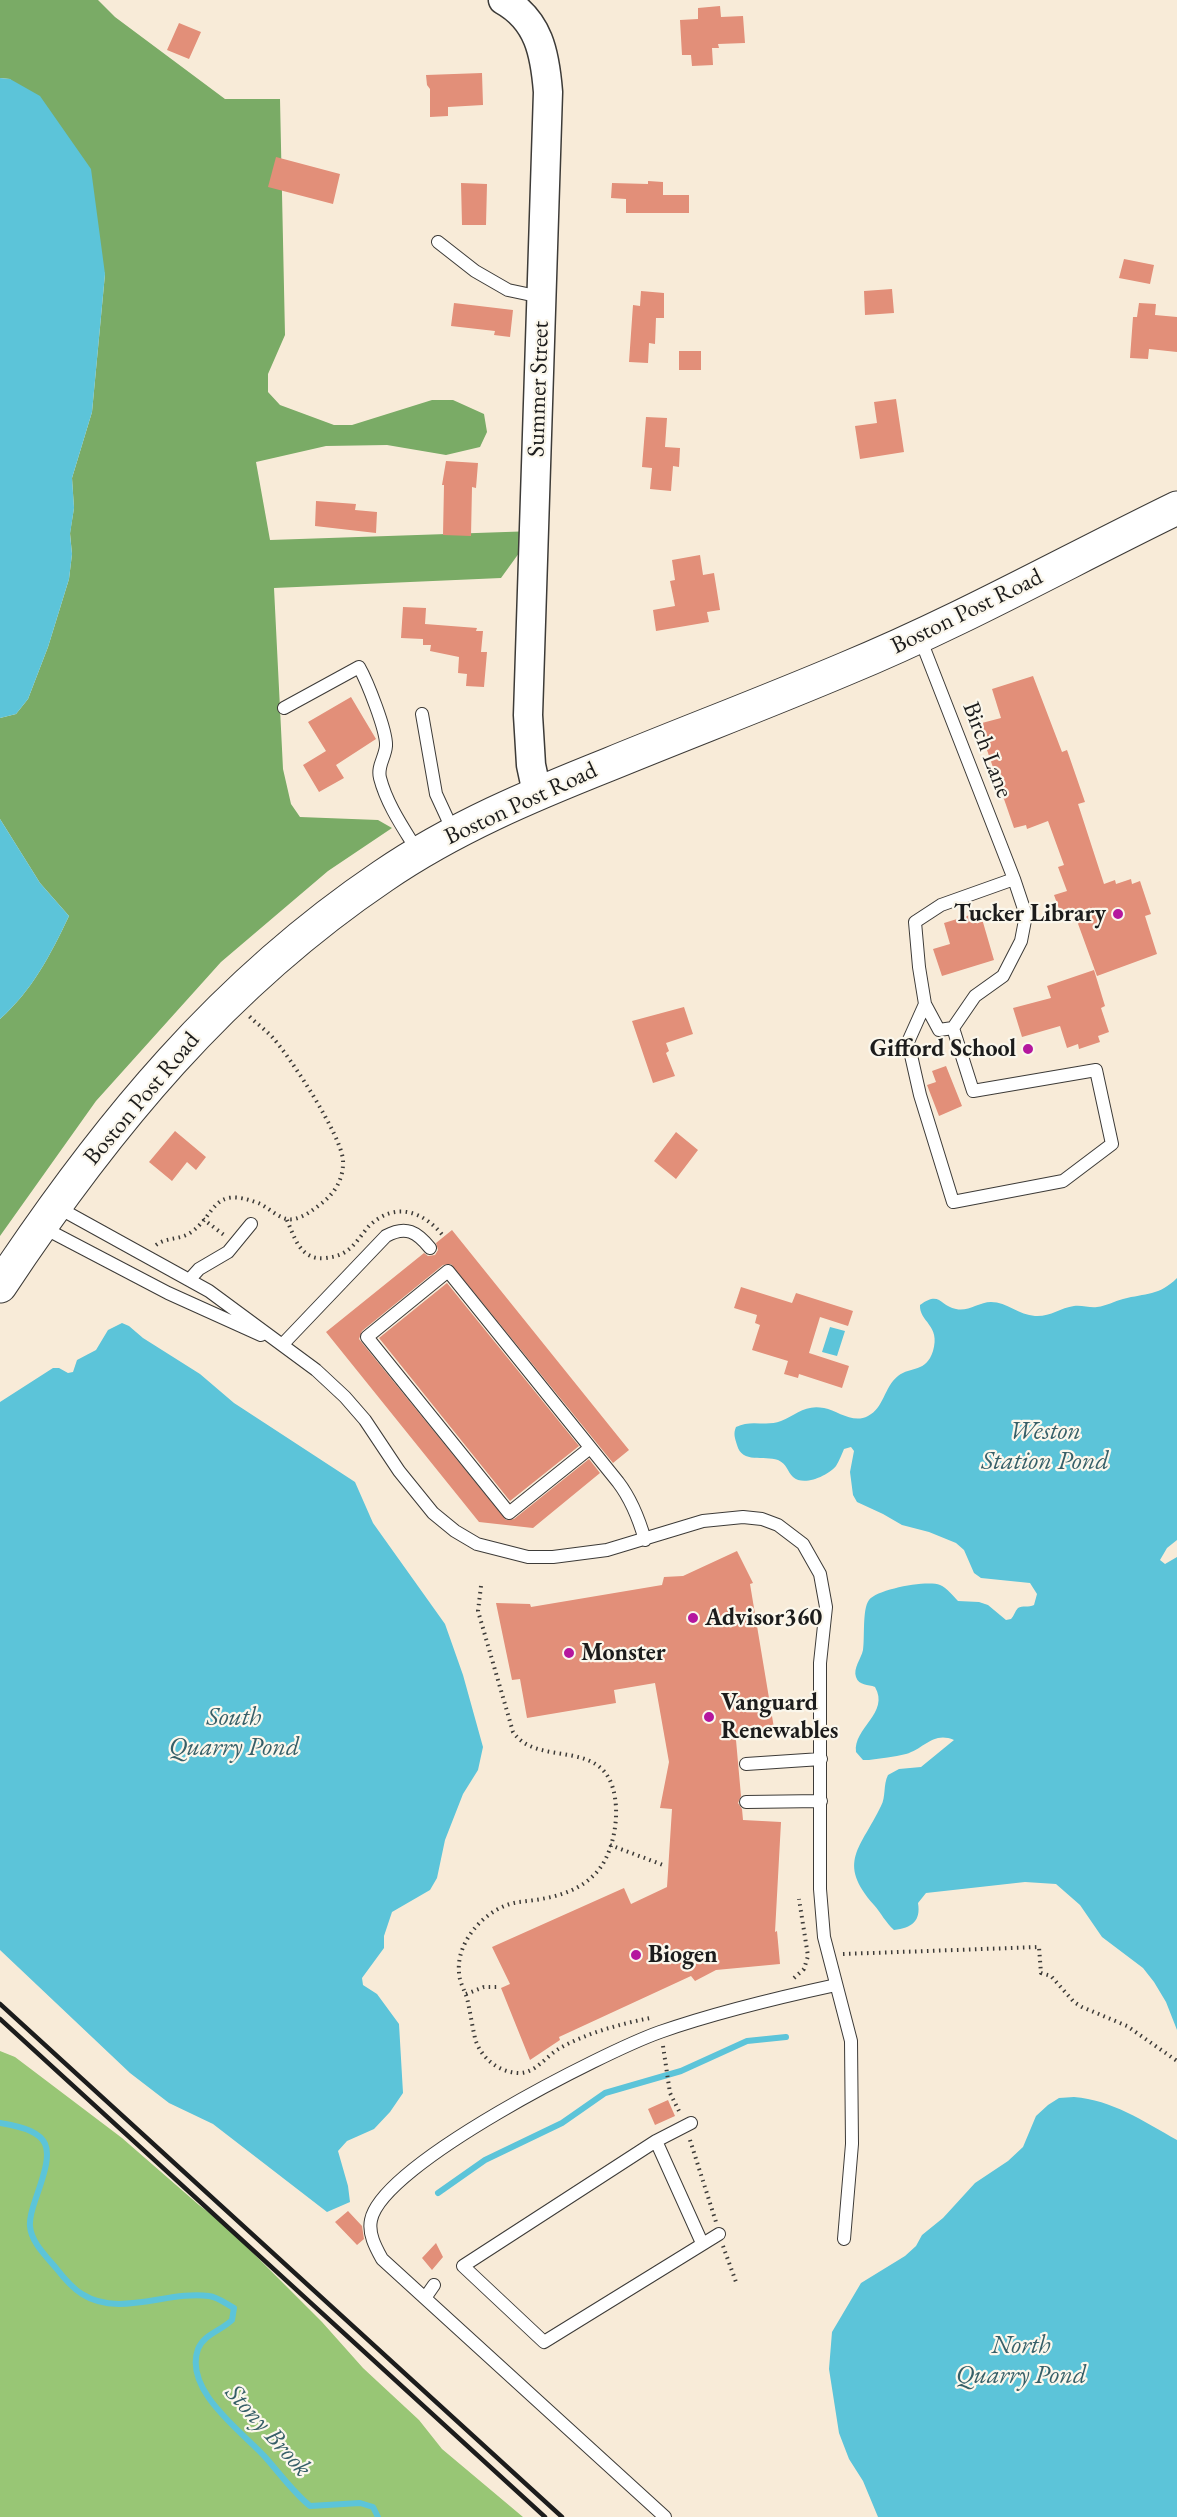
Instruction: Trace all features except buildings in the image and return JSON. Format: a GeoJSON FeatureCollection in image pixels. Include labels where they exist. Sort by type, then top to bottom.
{"type":"FeatureCollection","features":[{"type":"Feature","properties":{"kind":"main road","name":"Boston Post Road"},"geometry":{"type":"LineString","coordinates":[[0,1286],[49,1217],[149,1086],[238,992],[317,923],[386,873],[454,834],[537,793],[844,670],[920,637],[1177,508]]}},
{"type":"Feature","properties":{"kind":"street","name":"Summer Street"},"geometry":{"type":"LineString","coordinates":[[503,0],[517,8],[528,20],[541,41],[546,63],[548,92],[528,715],[531,765],[537,793]]}},
{"type":"Feature","properties":{"kind":"lane"},"geometry":{"type":"LineString","coordinates":[[438,242],[475,271],[508,290],[542,297]]}},
{"type":"Feature","properties":{"kind":"lane","name":"Birch Lane"},"geometry":{"type":"LineString","coordinates":[[920,637],[1026,915],[1021,941],[1003,976],[975,996],[953,1028]]}},
{"type":"Feature","properties":{"kind":"lane"},"geometry":{"type":"LineString","coordinates":[[284,708],[359,667],[385,741],[379,769],[382,782],[395,814],[419,853]]}},
{"type":"Feature","properties":{"kind":"lane"},"geometry":{"type":"LineString","coordinates":[[422,714],[436,794],[454,834]]}},
{"type":"Feature","properties":{"kind":"lane"},"geometry":{"type":"LineString","coordinates":[[925,1004],[908,1042],[920,1095],[953,1202],[1063,1181],[1112,1144],[1096,1070],[973,1091],[953,1028],[939,1030],[925,1004],[915,922],[941,905],[1014,879]]}},
{"type":"Feature","properties":{"kind":"lane"},"geometry":{"type":"LineString","coordinates":[[49,1217],[190,1279],[282,1345],[345,1397],[365,1420],[399,1471],[433,1513],[454,1531],[477,1544],[528,1557],[554,1557],[607,1550],[703,1521],[743,1517],[762,1519],[778,1525],[803,1544],[819,1574],[826,1606],[820,1663],[820,1889],[822,1925],[851,2041],[852,2144],[844,2239]]}},
{"type":"Feature","properties":{"kind":"lane"},"geometry":{"type":"LineString","coordinates":[[49,1217],[168,1293],[282,1345]]}},
{"type":"Feature","properties":{"kind":"lane"},"geometry":{"type":"LineString","coordinates":[[190,1279],[199,1269],[224,1256],[251,1224]]}},
{"type":"Feature","properties":{"kind":"lane"},"geometry":{"type":"LineString","coordinates":[[282,1345],[386,1236],[399,1230],[412,1231],[421,1237],[430,1248]]}},
{"type":"Feature","properties":{"kind":"lane"},"geometry":{"type":"LineString","coordinates":[[590,1448],[509,1513],[367,1337],[448,1271],[590,1448],[627,1496],[645,1540]]}},
{"type":"Feature","properties":{"kind":"lane"},"geometry":{"type":"LineString","coordinates":[[746,1764],[821,1759]]}},
{"type":"Feature","properties":{"kind":"lane"},"geometry":{"type":"LineString","coordinates":[[746,1802],[821,1801]]}},
{"type":"Feature","properties":{"kind":"lane"},"geometry":{"type":"LineString","coordinates":[[665,2517],[382,2259],[375,2245],[371,2221],[378,2204],[397,2184],[436,2153],[512,2104],[562,2076],[660,2032],[758,2003],[836,1985]]}},
{"type":"Feature","properties":{"kind":"lane"},"geometry":{"type":"LineString","coordinates":[[688,2124],[656,2141],[463,2266],[544,2342],[719,2234]]}},
{"type":"Feature","properties":{"kind":"lane"},"geometry":{"type":"LineString","coordinates":[[656,2141],[702,2243]]}},
{"type":"Feature","properties":{"kind":"lane"},"geometry":{"type":"LineString","coordinates":[[425,2298],[434,2285]]}},
{"type":"Feature","properties":{"kind":"path"},"geometry":{"type":"LineString","coordinates":[[249,1016],[278,1045],[327,1118],[342,1152],[341,1176],[331,1196],[309,1213],[287,1220]]}},
{"type":"Feature","properties":{"kind":"path"},"geometry":{"type":"LineString","coordinates":[[146,1242],[155,1246],[163,1240],[193,1231],[215,1205],[228,1198],[260,1204],[287,1220],[302,1250],[318,1259],[342,1254],[374,1222],[396,1212],[417,1214],[434,1225],[444,1237]]}},
{"type":"Feature","properties":{"kind":"path"},"geometry":{"type":"LineString","coordinates":[[203,1219],[235,1244]]}},
{"type":"Feature","properties":{"kind":"path"},"geometry":{"type":"LineString","coordinates":[[481,1586],[478,1611],[513,1732],[524,1744],[586,1759],[603,1771],[609,1780],[615,1799],[610,1845],[595,1875],[577,1888],[554,1897],[510,1904],[492,1913],[477,1925],[465,1945],[459,1962],[460,1981],[466,1994],[476,2043],[492,2064],[502,2070],[518,2073],[528,2071],[538,2065],[559,2048],[619,2024],[651,2018]]}},
{"type":"Feature","properties":{"kind":"path"},"geometry":{"type":"LineString","coordinates":[[610,1845],[663,1864]]}},
{"type":"Feature","properties":{"kind":"path"},"geometry":{"type":"LineString","coordinates":[[790,1981],[804,1970],[807,1962],[799,1899]]}},
{"type":"Feature","properties":{"kind":"path"},"geometry":{"type":"LineString","coordinates":[[807,1962],[870,1952],[1039,1947],[1041,1973],[1051,1976],[1074,2002],[1092,2013],[1127,2026],[1177,2061]]}},
{"type":"Feature","properties":{"kind":"path"},"geometry":{"type":"LineString","coordinates":[[466,1994],[484,1987],[497,1987]]}},
{"type":"Feature","properties":{"kind":"path"},"geometry":{"type":"LineString","coordinates":[[663,2047],[670,2093],[688,2124],[719,2234],[736,2282]]}},
{"type":"Feature","properties":{"kind":"green space"},"geometry":{"type":"Polygon","coordinates":[[[0,0],[98,0],[115,17],[225,99],[280,99],[285,335],[268,374],[268,392],[280,405],[334,425],[352,425],[432,400],[453,400],[484,414],[487,432],[480,447],[446,455],[387,445],[326,446],[256,462],[270,540],[535,531],[501,578],[274,588],[283,769],[291,804],[300,817],[378,820],[392,828],[328,871],[221,962],[96,1101],[0,1236],[0,1019],[31,984],[48,958],[69,916],[40,883],[0,819],[0,718],[16,714],[28,699],[48,647],[69,579],[72,554],[70,533],[74,508],[72,478],[92,412],[105,274],[10,79],[0,78],[0,0]]]}},
{"type":"Feature","properties":{"kind":"green space"},"geometry":{"type":"Polygon","coordinates":[[[0,2051],[15,2057],[122,2138],[224,2224],[322,2322],[363,2368],[419,2420],[442,2449],[523,2517],[0,2517],[0,2051]]]}},
{"type":"Feature","properties":{"kind":"water"},"geometry":{"type":"Polygon","coordinates":[[[0,78],[10,79],[40,96],[91,169],[105,274],[92,412],[72,478],[74,508],[70,534],[72,554],[69,579],[48,647],[28,699],[16,714],[0,718],[0,78]]]}},
{"type":"Feature","properties":{"kind":"water"},"geometry":{"type":"Polygon","coordinates":[[[0,819],[40,883],[69,916],[48,958],[31,984],[0,1019],[0,819]]]}},
{"type":"Feature","properties":{"kind":"water","name":"Weston Station Pond"},"geometry":{"type":"Polygon","coordinates":[[[1177,1278],[1177,1540],[1167,1548],[1160,1560],[1165,1564],[1177,1557],[1177,2030],[1166,2002],[1143,1968],[1102,1937],[1080,1905],[1056,1884],[1025,1882],[926,1893],[918,1903],[916,1919],[910,1925],[894,1930],[886,1921],[856,1877],[854,1866],[860,1844],[883,1802],[888,1775],[899,1769],[921,1767],[954,1740],[934,1739],[906,1754],[869,1760],[863,1760],[856,1752],[860,1735],[878,1705],[875,1687],[859,1682],[855,1674],[863,1650],[867,1604],[874,1596],[892,1589],[934,1584],[945,1588],[958,1601],[988,1605],[1006,1620],[1011,1619],[1018,1608],[1034,1605],[1037,1594],[1030,1583],[981,1578],[974,1573],[964,1550],[956,1543],[929,1532],[902,1525],[857,1502],[853,1495],[850,1472],[854,1451],[851,1447],[844,1449],[836,1466],[828,1473],[816,1479],[803,1481],[793,1477],[778,1460],[744,1455],[737,1445],[734,1434],[736,1427],[742,1425],[775,1423],[801,1411],[817,1407],[857,1419],[868,1416],[881,1403],[898,1376],[922,1366],[930,1358],[935,1342],[934,1335],[923,1316],[920,1305],[932,1299],[940,1300],[960,1310],[991,1302],[1029,1315],[1040,1316],[1069,1307],[1101,1306],[1152,1293],[1164,1288],[1177,1278]]]}},
{"type":"Feature","properties":{"kind":"water","name":"South Quarry Pond"},"geometry":{"type":"Polygon","coordinates":[[[122,1323],[200,1374],[234,1403],[355,1482],[373,1523],[445,1624],[463,1675],[483,1747],[478,1770],[463,1794],[445,1840],[437,1878],[430,1890],[392,1912],[384,1936],[384,1948],[362,1978],[363,1985],[377,1994],[399,2024],[403,2093],[374,2129],[347,2141],[338,2151],[350,2202],[327,2212],[213,2124],[169,2103],[130,2073],[0,1950],[0,1402],[53,1368],[59,1368],[68,1373],[73,1372],[77,1360],[96,1350],[108,1330],[122,1323]]]}},
{"type":"Feature","properties":{"kind":"water"},"geometry":{"type":"Polygon","coordinates":[[[830,1327],[845,1331],[837,1356],[822,1352],[830,1327]]]}},
{"type":"Feature","properties":{"kind":"water","name":"North Quarry Pond"},"geometry":{"type":"Polygon","coordinates":[[[1074,2097],[1114,2107],[1177,2140],[1177,2517],[878,2517],[863,2481],[849,2459],[839,2433],[829,2369],[832,2332],[861,2283],[905,2256],[916,2246],[922,2235],[943,2218],[975,2183],[1008,2161],[1023,2147],[1036,2116],[1048,2105],[1059,2098],[1074,2097]]]}},
{"type":"Feature","properties":{"kind":"waterway"},"geometry":{"type":"LineString","coordinates":[[438,2193],[485,2160],[562,2123],[605,2093],[681,2071],[747,2041],[786,2037]]}},
{"type":"Feature","properties":{"kind":"waterway","name":"Stony Brook"},"geometry":{"type":"LineString","coordinates":[[0,2123],[31,2131],[45,2144],[46,2164],[32,2210],[30,2226],[33,2238],[68,2282],[82,2294],[96,2301],[112,2304],[194,2295],[219,2299],[234,2308],[232,2320],[208,2336],[198,2349],[196,2365],[199,2380],[207,2395],[218,2410],[310,2506],[360,2503],[373,2507],[378,2517]]}},
{"type":"Feature","properties":{"kind":"railway"},"geometry":{"type":"LineString","coordinates":[[0,2004],[562,2517]]}},
{"type":"Feature","properties":{"kind":"railway"},"geometry":{"type":"LineString","coordinates":[[0,2019],[545,2517]]}},
{"type":"Feature","properties":{"kind":"place","name":"Tucker Library"},"geometry":{"type":"Point","coordinates":[1118,914]}},
{"type":"Feature","properties":{"kind":"place","name":"Gifford School"},"geometry":{"type":"Point","coordinates":[1028,1049]}},
{"type":"Feature","properties":{"kind":"place","name":"Advisor360"},"geometry":{"type":"Point","coordinates":[693,1618]}},
{"type":"Feature","properties":{"kind":"place","name":"Monster"},"geometry":{"type":"Point","coordinates":[569,1653]}},
{"type":"Feature","properties":{"kind":"place","name":"Vanguard Renewables"},"geometry":{"type":"Point","coordinates":[709,1717]}},
{"type":"Feature","properties":{"kind":"place","name":"Biogen"},"geometry":{"type":"Point","coordinates":[636,1955]}}]}
